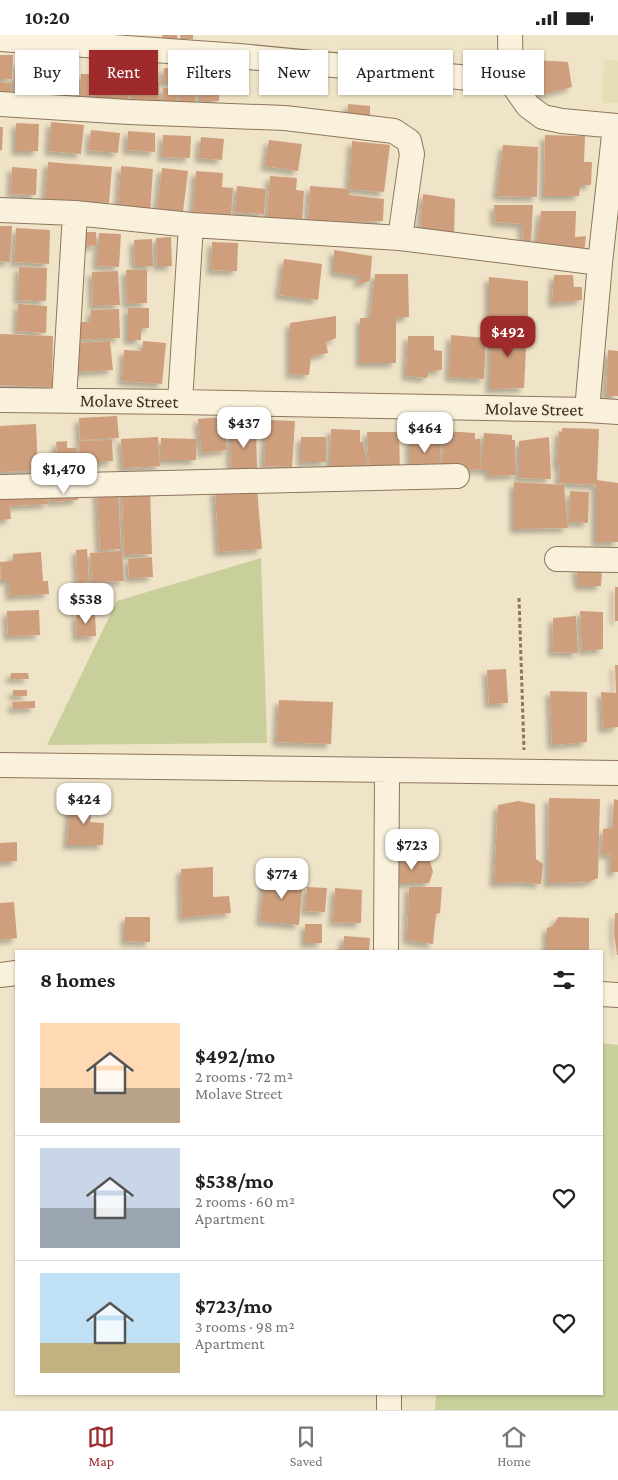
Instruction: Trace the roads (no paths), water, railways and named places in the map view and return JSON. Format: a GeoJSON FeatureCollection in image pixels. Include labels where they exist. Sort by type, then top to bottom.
{"type":"FeatureCollection","features":[{"type":"Feature","properties":{"kind":"street"},"geometry":{"type":"LineString","coordinates":[[510,35],[510,50]]}},
{"type":"Feature","properties":{"kind":"street"},"geometry":{"type":"LineString","coordinates":[[0,39],[239,56],[463,77]]}},
{"type":"Feature","properties":{"kind":"street"},"geometry":{"type":"LineString","coordinates":[[520,95],[528,106],[543,117],[562,121],[616,126],[600,263],[587,410]]}},
{"type":"Feature","properties":{"kind":"street"},"geometry":{"type":"LineString","coordinates":[[0,104],[129,112],[285,118],[394,131],[409,141],[412,154],[400,238]]}},
{"type":"Feature","properties":{"kind":"street"},"geometry":{"type":"LineString","coordinates":[[0,210],[75,213],[191,225],[400,238],[600,263]]}},
{"type":"Feature","properties":{"kind":"street"},"geometry":{"type":"LineString","coordinates":[[64,400],[75,213]]}},
{"type":"Feature","properties":{"kind":"street"},"geometry":{"type":"LineString","coordinates":[[180,402],[191,225]]}},
{"type":"Feature","properties":{"kind":"street","name":"Molave Street"},"geometry":{"type":"LineString","coordinates":[[0,400],[618,412]]}},
{"type":"Feature","properties":{"kind":"street"},"geometry":{"type":"LineString","coordinates":[[0,487],[458,476]]}},
{"type":"Feature","properties":{"kind":"street"},"geometry":{"type":"LineString","coordinates":[[557,559],[618,560]]}},
{"type":"Feature","properties":{"kind":"street"},"geometry":{"type":"LineString","coordinates":[[0,765],[618,773]]}},
{"type":"Feature","properties":{"kind":"street"},"geometry":{"type":"LineString","coordinates":[[386,950],[387,771]]}},
{"type":"Feature","properties":{"kind":"street"},"geometry":{"type":"LineString","coordinates":[[0,975],[15,973]]}},
{"type":"Feature","properties":{"kind":"street"},"geometry":{"type":"LineString","coordinates":[[603,994],[618,995]]}},
{"type":"Feature","properties":{"kind":"street"},"geometry":{"type":"LineString","coordinates":[[389,1395],[389,1410]]}}]}
